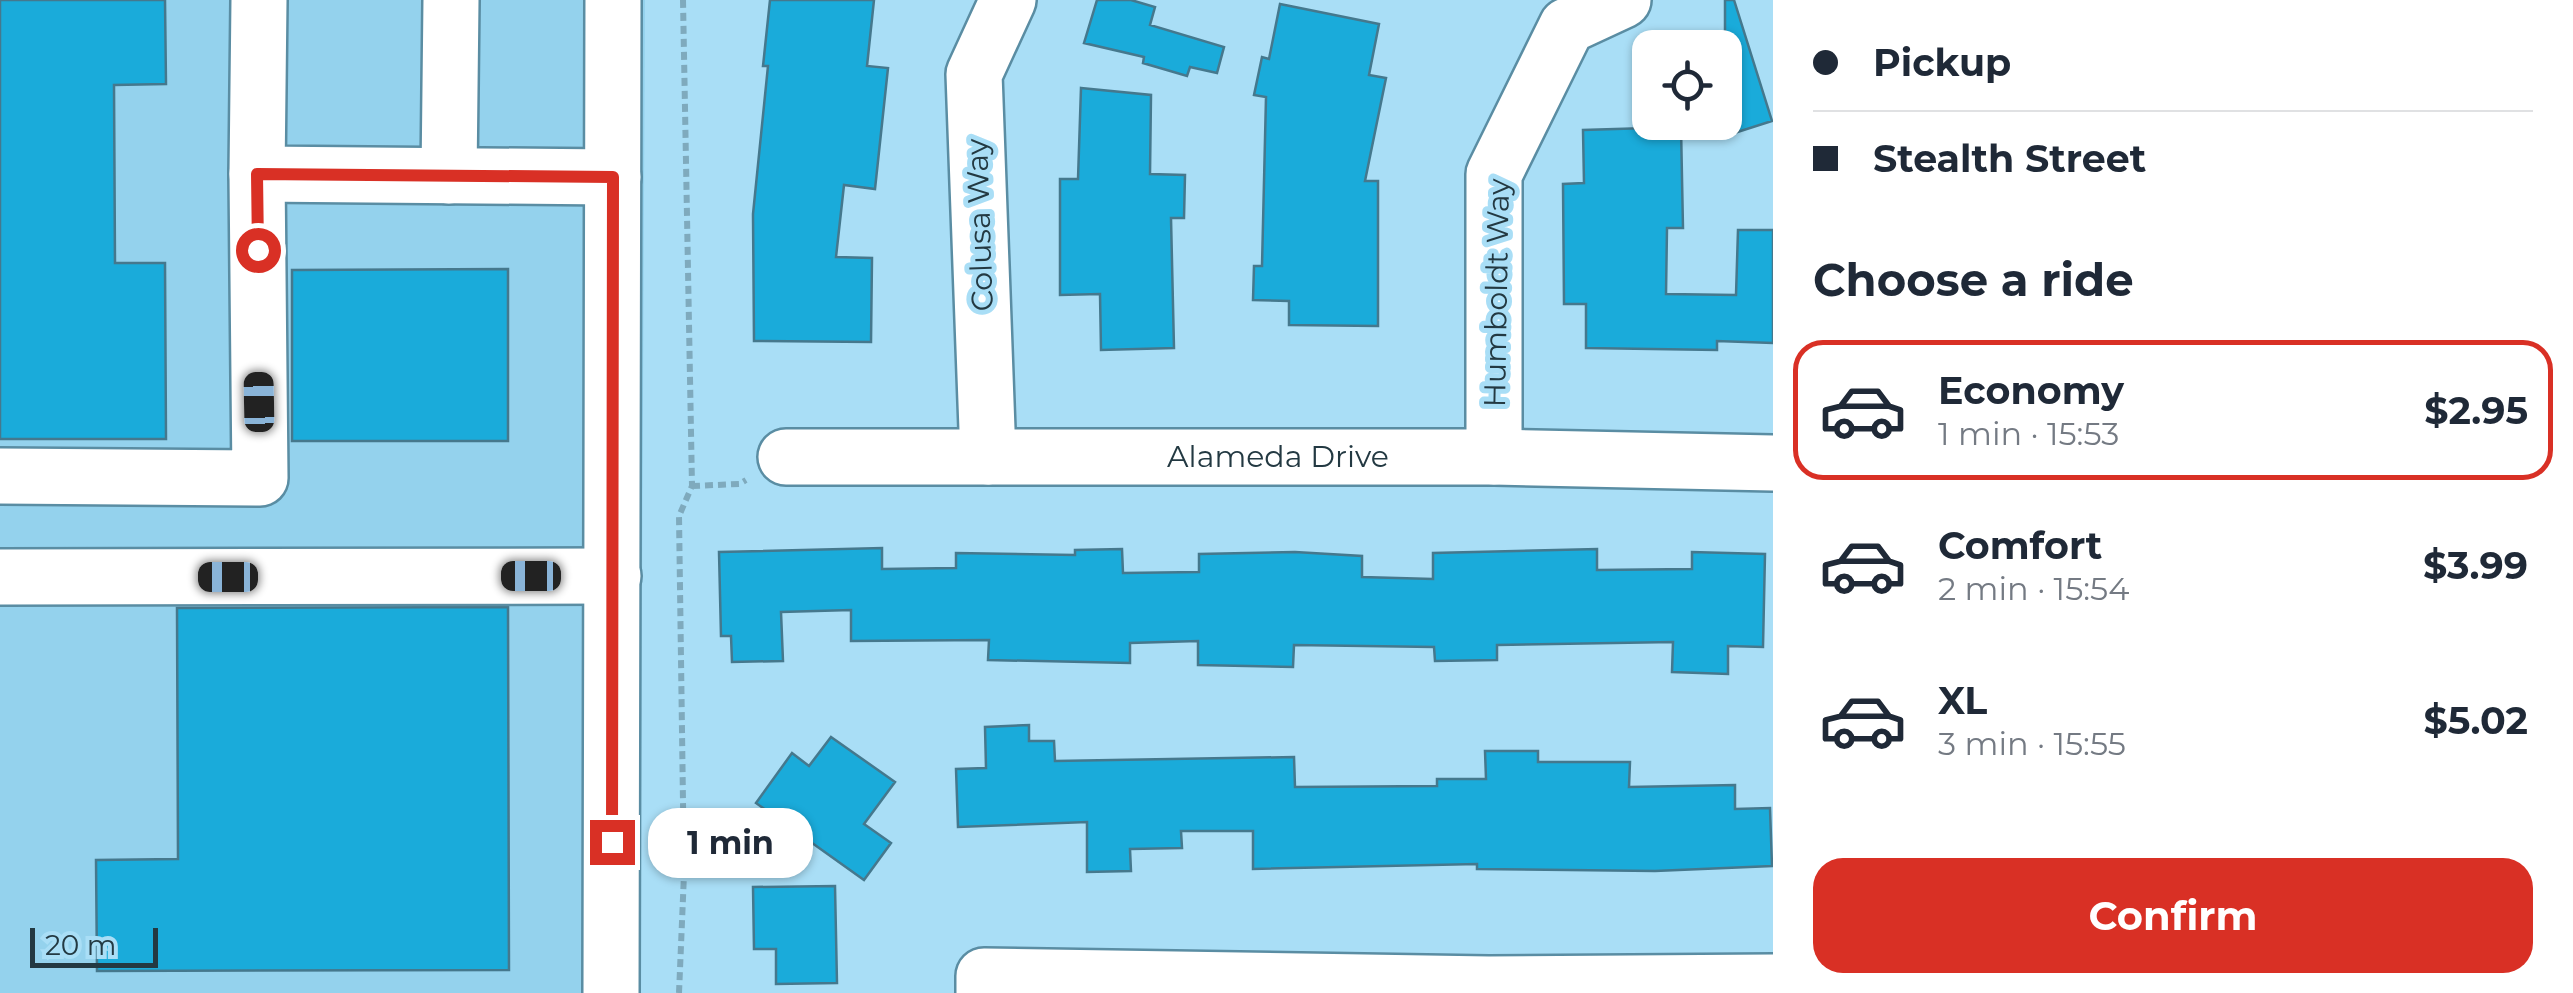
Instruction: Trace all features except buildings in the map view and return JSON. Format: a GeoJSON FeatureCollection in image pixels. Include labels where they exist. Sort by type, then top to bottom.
{"type":"FeatureCollection","features":[{"type":"Feature","properties":{"kind":"street"},"geometry":{"type":"LineString","coordinates":[[0,476],[260,478],[258,0]]}},
{"type":"Feature","properties":{"kind":"street"},"geometry":{"type":"LineString","coordinates":[[449,176],[450,0]]}},
{"type":"Feature","properties":{"kind":"street"},"geometry":{"type":"LineString","coordinates":[[612,993],[614,0]]}},
{"type":"Feature","properties":{"kind":"street","name":"Colusa Way"},"geometry":{"type":"LineString","coordinates":[[988,457],[974,74],[1008,0]]}},
{"type":"Feature","properties":{"kind":"street","name":"Humboldt Way"},"geometry":{"type":"LineString","coordinates":[[1494,457],[1494,174],[1567,26],[1624,0]]}},
{"type":"Feature","properties":{"kind":"street"},"geometry":{"type":"LineString","coordinates":[[257,174],[613,177]]}},
{"type":"Feature","properties":{"kind":"street","name":"Alameda Drive"},"geometry":{"type":"LineString","coordinates":[[786,457],[1494,457],[1773,462]]}},
{"type":"Feature","properties":{"kind":"street"},"geometry":{"type":"LineString","coordinates":[[0,577],[612,576]]}},
{"type":"Feature","properties":{"kind":"street"},"geometry":{"type":"LineString","coordinates":[[984,993],[984,976],[1489,989],[1773,982]]}},
{"type":"Feature","properties":{"kind":"path"},"geometry":{"type":"LineString","coordinates":[[678,993],[684,874],[679,516],[692,486],[683,0]]}},
{"type":"Feature","properties":{"kind":"shaded area"},"geometry":{"type":"Polygon","coordinates":[[[0,0],[645,0],[640,993],[0,993],[0,0]]]}},
{"type":"Feature","properties":{"kind":"route"},"geometry":{"type":"LineString","coordinates":[[258,250],[257,174],[613,177],[612,842]]}}]}
